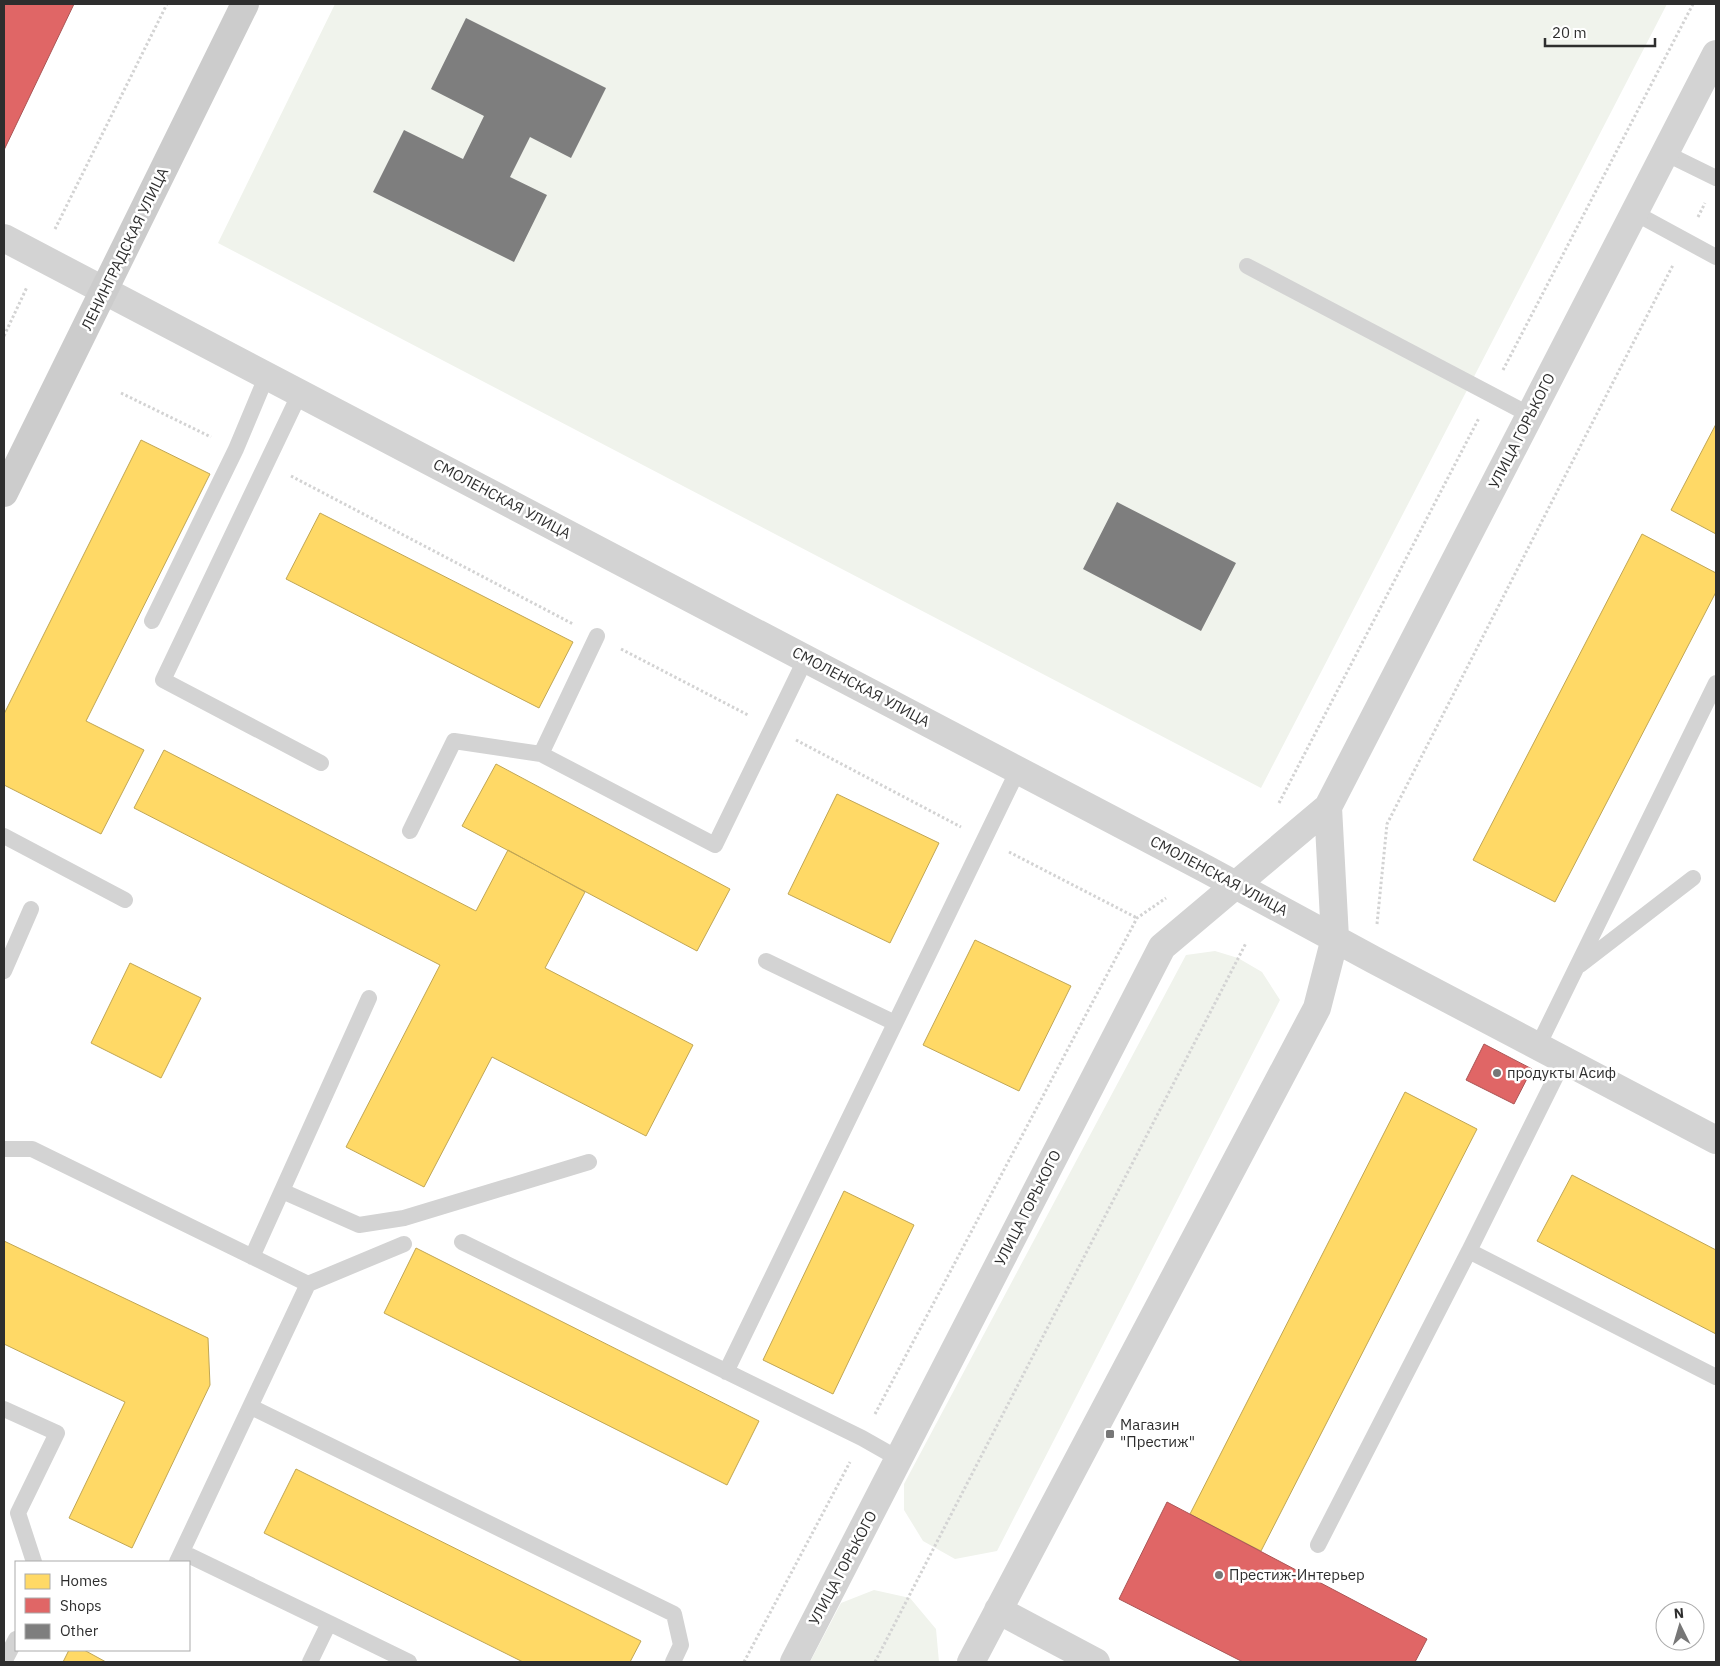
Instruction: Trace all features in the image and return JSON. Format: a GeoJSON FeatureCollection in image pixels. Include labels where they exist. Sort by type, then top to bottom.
{"type":"FeatureCollection","features":[{"type":"Feature","properties":{"kind":"main road","name":"ЛЕНИНГРАДСКАЯ УЛИЦА"},"geometry":{"type":"LineString","coordinates":[[4,493],[245,4]]}},
{"type":"Feature","properties":{"kind":"street","name":"УЛИЦА ГОРЬКОГО"},"geometry":{"type":"LineString","coordinates":[[794,1662],[1162,947],[1328,807],[1716,54]]}},
{"type":"Feature","properties":{"kind":"street","name":"СМОЛЕНСКАЯ УЛИЦА"},"geometry":{"type":"LineString","coordinates":[[4,238],[1206,868],[1716,1140]]}},
{"type":"Feature","properties":{"kind":"street"},"geometry":{"type":"LineString","coordinates":[[971,1662],[1317,1008],[1335,938],[1328,807]]}},
{"type":"Feature","properties":{"kind":"street"},"geometry":{"type":"LineString","coordinates":[[998,1610],[1096,1662]]}},
{"type":"Feature","properties":{"kind":"lane"},"geometry":{"type":"LineString","coordinates":[[1665,153],[1716,178]]}},
{"type":"Feature","properties":{"kind":"lane"},"geometry":{"type":"LineString","coordinates":[[1635,213],[1716,257]]}},
{"type":"Feature","properties":{"kind":"lane"},"geometry":{"type":"LineString","coordinates":[[1247,266],[1530,415]]}},
{"type":"Feature","properties":{"kind":"lane"},"geometry":{"type":"LineString","coordinates":[[152,621],[236,449],[267,375]]}},
{"type":"Feature","properties":{"kind":"lane"},"geometry":{"type":"LineString","coordinates":[[300,393],[163,680],[321,763]]}},
{"type":"Feature","properties":{"kind":"lane"},"geometry":{"type":"LineString","coordinates":[[541,754],[597,636]]}},
{"type":"Feature","properties":{"kind":"lane"},"geometry":{"type":"LineString","coordinates":[[410,831],[454,742],[541,754],[715,844],[806,658]]}},
{"type":"Feature","properties":{"kind":"lane"},"geometry":{"type":"LineString","coordinates":[[1538,1046],[1716,683]]}},
{"type":"Feature","properties":{"kind":"lane"},"geometry":{"type":"LineString","coordinates":[[726,1372],[1018,770]]}},
{"type":"Feature","properties":{"kind":"lane"},"geometry":{"type":"LineString","coordinates":[[4,836],[125,900]]}},
{"type":"Feature","properties":{"kind":"lane"},"geometry":{"type":"LineString","coordinates":[[1576,968],[1692,878]]}},
{"type":"Feature","properties":{"kind":"lane"},"geometry":{"type":"LineString","coordinates":[[4,971],[31,909]]}},
{"type":"Feature","properties":{"kind":"lane"},"geometry":{"type":"LineString","coordinates":[[766,961],[895,1024]]}},
{"type":"Feature","properties":{"kind":"lane"},"geometry":{"type":"LineString","coordinates":[[252,1256],[369,998]]}},
{"type":"Feature","properties":{"kind":"lane"},"geometry":{"type":"LineString","coordinates":[[1318,1545],[1469,1251],[1564,1060]]}},
{"type":"Feature","properties":{"kind":"lane"},"geometry":{"type":"LineString","coordinates":[[4,1149],[32,1149],[308,1284]]}},
{"type":"Feature","properties":{"kind":"lane"},"geometry":{"type":"LineString","coordinates":[[282,1191],[359,1224],[404,1218],[589,1162]]}},
{"type":"Feature","properties":{"kind":"lane"},"geometry":{"type":"LineString","coordinates":[[462,1242],[862,1438],[899,1459]]}},
{"type":"Feature","properties":{"kind":"lane"},"geometry":{"type":"LineString","coordinates":[[180,1557],[308,1284],[404,1244]]}},
{"type":"Feature","properties":{"kind":"lane"},"geometry":{"type":"LineString","coordinates":[[1469,1251],[1716,1377]]}},
{"type":"Feature","properties":{"kind":"lane"},"geometry":{"type":"LineString","coordinates":[[251,1406],[674,1614],[681,1645],[673,1662]]}},
{"type":"Feature","properties":{"kind":"lane"},"geometry":{"type":"LineString","coordinates":[[4,1409],[57,1433],[18,1513],[34,1561]]}},
{"type":"Feature","properties":{"kind":"lane"},"geometry":{"type":"LineString","coordinates":[[190,1561],[329,1623],[410,1662]]}},
{"type":"Feature","properties":{"kind":"lane"},"geometry":{"type":"LineString","coordinates":[[310,1662],[329,1623]]}},
{"type":"Feature","properties":{"kind":"lane"},"geometry":{"type":"LineString","coordinates":[[4,1662],[15,1641]]}},
{"type":"Feature","properties":{"kind":"path"},"geometry":{"type":"LineString","coordinates":[[4,336],[41,257],[167,4]]}},
{"type":"Feature","properties":{"kind":"path"},"geometry":{"type":"LineString","coordinates":[[1275,811],[1693,4]]}},
{"type":"Feature","properties":{"kind":"path"},"geometry":{"type":"LineString","coordinates":[[121,393],[236,449]]}},
{"type":"Feature","properties":{"kind":"path"},"geometry":{"type":"LineString","coordinates":[[266,464],[1137,918]]}},
{"type":"Feature","properties":{"kind":"path"},"geometry":{"type":"LineString","coordinates":[[744,1662],[1137,918],[1206,868]]}},
{"type":"Feature","properties":{"kind":"path"},"geometry":{"type":"LineString","coordinates":[[876,1662],[1246,943]]}},
{"type":"Feature","properties":{"kind":"shaded area"},"geometry":{"type":"Polygon","coordinates":[[[335,4],[1667,4],[1261,788],[218,243],[335,4]]]}},
{"type":"Feature","properties":{"kind":"shaded area"},"geometry":{"type":"Polygon","coordinates":[[[1215,951],[1238,958],[1262,972],[1280,1000],[997,1551],[955,1559],[923,1541],[904,1510],[904,1484],[1186,955],[1215,951]]]}},
{"type":"Feature","properties":{"kind":"shaded area"},"geometry":{"type":"Polygon","coordinates":[[[874,1590],[910,1598],[936,1629],[939,1662],[810,1662],[841,1603],[874,1590]]]}},
{"type":"Feature","properties":{"kind":"building: Homes"},"geometry":{"type":"Polygon","coordinates":[[[1716,424],[1716,534],[1671,510],[1716,424]]]}},
{"type":"Feature","properties":{"kind":"building: Homes"},"geometry":{"type":"Polygon","coordinates":[[[141,440],[210,474],[86,721],[144,750],[101,834],[4,785],[4,714],[141,440]]]}},
{"type":"Feature","properties":{"kind":"building: Homes"},"geometry":{"type":"Polygon","coordinates":[[[320,513],[573,642],[539,708],[286,579],[320,513]]]}},
{"type":"Feature","properties":{"kind":"building: Homes"},"geometry":{"type":"Polygon","coordinates":[[[1642,534],[1716,573],[1716,592],[1555,902],[1473,860],[1642,534]]]}},
{"type":"Feature","properties":{"kind":"building: Homes"},"geometry":{"type":"Polygon","coordinates":[[[164,750],[476,911],[508,850],[585,892],[545,968],[693,1045],[646,1136],[492,1057],[424,1187],[346,1147],[440,965],[134,808],[164,750]]]}},
{"type":"Feature","properties":{"kind":"building: Homes"},"geometry":{"type":"Polygon","coordinates":[[[496,764],[730,889],[697,951],[462,826],[496,764]]]}},
{"type":"Feature","properties":{"kind":"building: Homes"},"geometry":{"type":"Polygon","coordinates":[[[837,794],[939,843],[890,943],[788,894],[837,794]]]}},
{"type":"Feature","properties":{"kind":"building: Homes"},"geometry":{"type":"Polygon","coordinates":[[[975,940],[1071,986],[1019,1091],[923,1045],[975,940]]]}},
{"type":"Feature","properties":{"kind":"building: Homes"},"geometry":{"type":"Polygon","coordinates":[[[130,963],[201,998],[161,1078],[91,1043],[130,963]]]}},
{"type":"Feature","properties":{"kind":"building: Homes"},"geometry":{"type":"Polygon","coordinates":[[[1405,1092],[1477,1129],[1261,1551],[1190,1514],[1405,1092]]]}},
{"type":"Feature","properties":{"kind":"building: Homes"},"geometry":{"type":"Polygon","coordinates":[[[1572,1175],[1716,1250],[1716,1334],[1537,1241],[1572,1175]]]}},
{"type":"Feature","properties":{"kind":"building: Homes"},"geometry":{"type":"Polygon","coordinates":[[[844,1191],[914,1225],[833,1394],[763,1360],[844,1191]]]}},
{"type":"Feature","properties":{"kind":"building: Homes"},"geometry":{"type":"Polygon","coordinates":[[[4,1241],[208,1338],[210,1385],[132,1548],[69,1518],[125,1402],[4,1344],[4,1241]]]}},
{"type":"Feature","properties":{"kind":"building: Homes"},"geometry":{"type":"Polygon","coordinates":[[[416,1248],[759,1421],[727,1485],[384,1313],[416,1248]]]}},
{"type":"Feature","properties":{"kind":"building: Homes"},"geometry":{"type":"Polygon","coordinates":[[[296,1469],[641,1641],[630,1662],[523,1662],[264,1533],[296,1469]]]}},
{"type":"Feature","properties":{"kind":"building: Homes"},"geometry":{"type":"Polygon","coordinates":[[[68,1651],[86,1651],[106,1662],[63,1662],[68,1651]]]}},
{"type":"Feature","properties":{"kind":"building: Shops"},"geometry":{"type":"Polygon","coordinates":[[[4,4],[74,4],[4,150],[4,4]]]}},
{"type":"Feature","properties":{"kind":"building: Shops"},"geometry":{"type":"Polygon","coordinates":[[[1484,1044],[1532,1069],[1514,1104],[1466,1080],[1484,1044]]]}},
{"type":"Feature","properties":{"kind":"building: Shops","name":"Престиж-Интерьер"},"geometry":{"type":"Polygon","coordinates":[[[1167,1502],[1427,1639],[1415,1662],[1243,1662],[1119,1599],[1167,1502]]]}},
{"type":"Feature","properties":{"kind":"building: Other"},"geometry":{"type":"Polygon","coordinates":[[[466,18],[606,88],[571,158],[530,137],[510,177],[547,195],[514,262],[373,192],[404,130],[463,159],[484,116],[431,89],[466,18]]]}},
{"type":"Feature","properties":{"kind":"building: Other"},"geometry":{"type":"Polygon","coordinates":[[[1117,502],[1236,563],[1201,631],[1083,569],[1117,502]]]}},
{"type":"Feature","properties":{"kind":"place","name":"продукты Асиф"},"geometry":{"type":"Point","coordinates":[1497,1073]}},
{"type":"Feature","properties":{"kind":"place","name":"Магазин \"Престиж\""},"geometry":{"type":"Point","coordinates":[1110,1434]}},
{"type":"Feature","properties":{"kind":"place","name":"Престиж-Интерьер"},"geometry":{"type":"Point","coordinates":[1219,1575]}}]}
